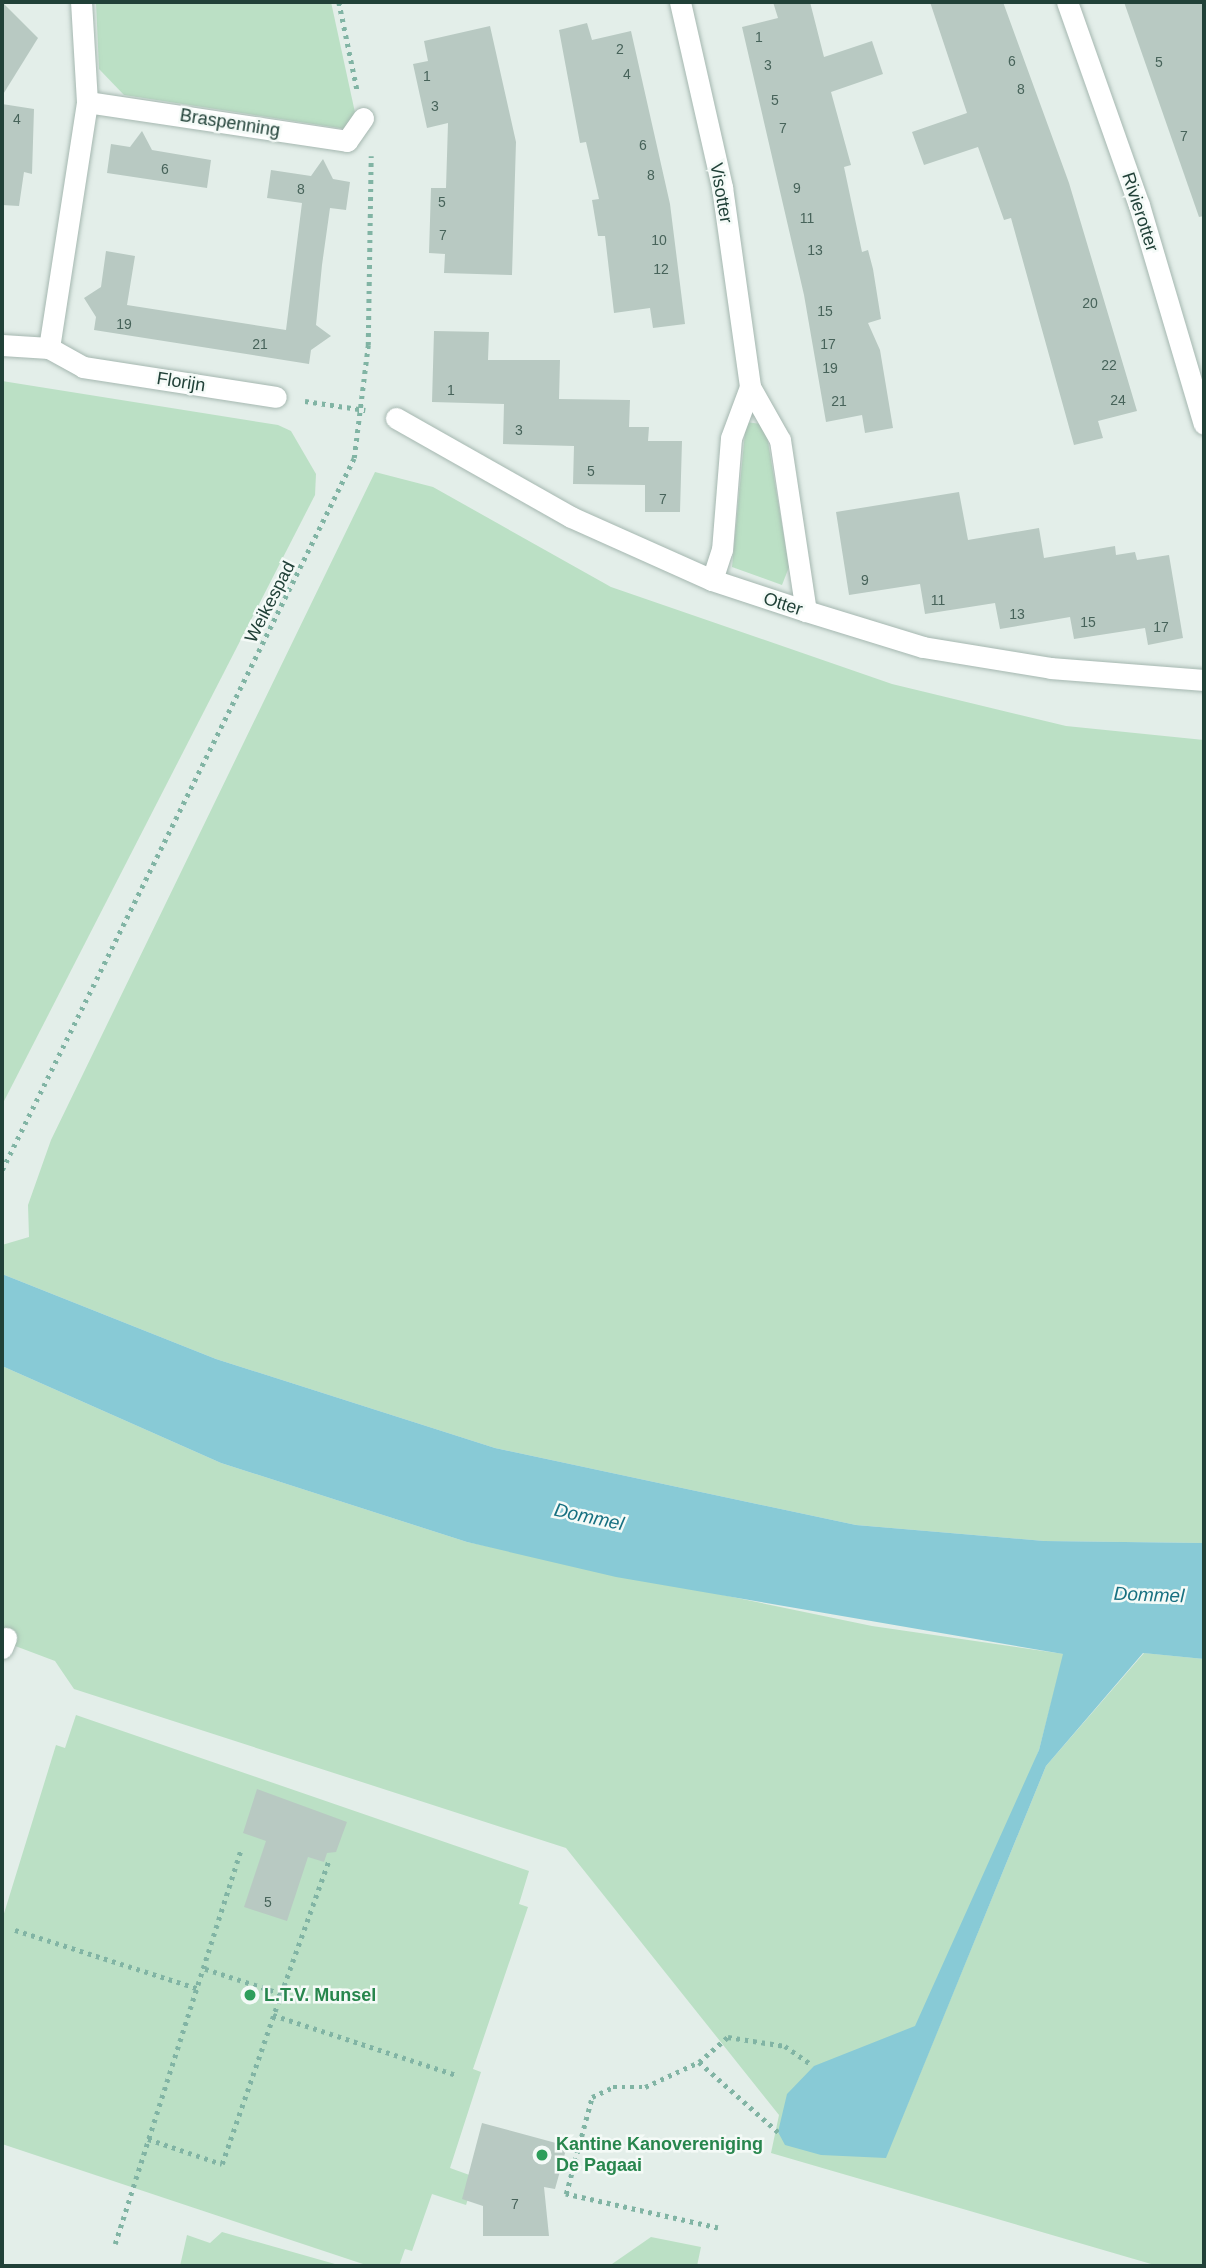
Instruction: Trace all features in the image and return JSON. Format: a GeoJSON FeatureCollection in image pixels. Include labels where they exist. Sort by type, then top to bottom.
{"type":"FeatureCollection","features":[{"type":"Feature","properties":{"kind":"street"},"geometry":{"type":"LineString","coordinates":[[50,348],[87,102],[81,2]]}},
{"type":"Feature","properties":{"kind":"street","name":"Visotter"},"geometry":{"type":"LineString","coordinates":[[680,2],[722,187],[750,387],[780,440],[806,611]]}},
{"type":"Feature","properties":{"kind":"street","name":"Rivierotter"},"geometry":{"type":"LineString","coordinates":[[1067,2],[1139,205],[1204,424]]}},
{"type":"Feature","properties":{"kind":"street","name":"Braspenning"},"geometry":{"type":"LineString","coordinates":[[87,102],[346,141],[363,118]]}},
{"type":"Feature","properties":{"kind":"street","name":"Florijn"},"geometry":{"type":"LineString","coordinates":[[2,345],[50,348],[83,367],[276,397]]}},
{"type":"Feature","properties":{"kind":"street","name":"Visotter"},"geometry":{"type":"LineString","coordinates":[[712,580],[722,550],[731,438],[750,387]]}},
{"type":"Feature","properties":{"kind":"street","name":"Otter"},"geometry":{"type":"LineString","coordinates":[[396,418],[570,517],[712,580],[806,611],[923,647],[1051,668],[1204,680]]}},
{"type":"Feature","properties":{"kind":"path","name":"Weikespad"},"geometry":{"type":"LineString","coordinates":[[2,1170],[303,568],[354,458],[364,410],[374,193],[363,118],[339,2]]}},
{"type":"Feature","properties":{"kind":"path"},"geometry":{"type":"LineString","coordinates":[[276,397],[364,410]]}},
{"type":"Feature","properties":{"kind":"path"},"geometry":{"type":"LineString","coordinates":[[115,2244],[242,1849]]}},
{"type":"Feature","properties":{"kind":"path"},"geometry":{"type":"LineString","coordinates":[[148,2139],[222,2164],[329,1860]]}},
{"type":"Feature","properties":{"kind":"path"},"geometry":{"type":"LineString","coordinates":[[15,1930],[197,1988]]}},
{"type":"Feature","properties":{"kind":"path"},"geometry":{"type":"LineString","coordinates":[[204,1969],[281,1994]]}},
{"type":"Feature","properties":{"kind":"path"},"geometry":{"type":"LineString","coordinates":[[273,2015],[457,2074]]}},
{"type":"Feature","properties":{"kind":"path"},"geometry":{"type":"LineString","coordinates":[[718,2228],[566,2194],[592,2097],[614,2087],[645,2087],[699,2062],[728,2037],[785,2046],[812,2065]]}},
{"type":"Feature","properties":{"kind":"path"},"geometry":{"type":"LineString","coordinates":[[699,2062],[778,2132]]}},
{"type":"Feature","properties":{"kind":"green space"},"geometry":{"type":"Polygon","coordinates":[[[96,2],[331,2],[359,131],[124,95],[99,69],[96,2]]]}},
{"type":"Feature","properties":{"kind":"green space"},"geometry":{"type":"Polygon","coordinates":[[[2,381],[278,425],[291,431],[316,474],[315,495],[2,1105],[2,381]]]}},
{"type":"Feature","properties":{"kind":"green space"},"geometry":{"type":"Polygon","coordinates":[[[746,422],[761,424],[767,436],[789,567],[782,585],[732,567],[746,422]]]}},
{"type":"Feature","properties":{"kind":"green space"},"geometry":{"type":"Polygon","coordinates":[[[375,472],[433,487],[611,587],[892,684],[1066,726],[1204,740],[1204,1543],[1044,1541],[856,1525],[495,1448],[216,1359],[2,1274],[2,1245],[29,1237],[28,1205],[51,1140],[375,472]]]}},
{"type":"Feature","properties":{"kind":"green space"},"geometry":{"type":"Polygon","coordinates":[[[2,1366],[221,1463],[467,1542],[872,1626],[1064,1654],[1039,1750],[899,2125],[1046,1766],[1144,1653],[1204,1659],[1204,2266],[1158,2266],[771,2153],[779,2115],[566,1848],[74,1689],[55,1661],[2,1641],[2,1366]]]}},
{"type":"Feature","properties":{"kind":"green space","name":"L.T.V. Munsel"},"geometry":{"type":"Polygon","coordinates":[[[76,1715],[529,1871],[519,1904],[528,1907],[473,2069],[481,2072],[450,2168],[475,2177],[466,2205],[432,2194],[412,2251],[405,2249],[399,2266],[369,2266],[2,2144],[2,1920],[56,1745],[65,1748],[76,1715]]]}},
{"type":"Feature","properties":{"kind":"green space"},"geometry":{"type":"Polygon","coordinates":[[[222,2232],[342,2266],[180,2266],[187,2235],[210,2243],[222,2232]]]}},
{"type":"Feature","properties":{"kind":"green space"},"geometry":{"type":"Polygon","coordinates":[[[651,2237],[701,2247],[697,2266],[590,2266],[612,2264],[651,2237]]]}},
{"type":"Feature","properties":{"kind":"water","name":"Dommel"},"geometry":{"type":"Polygon","coordinates":[[[2,1274],[216,1359],[495,1448],[856,1525],[1044,1541],[1204,1543],[1204,1659],[1143,1653],[1046,1766],[886,2158],[821,2155],[785,2145],[778,2132],[787,2094],[814,2066],[915,2026],[1039,1750],[1063,1654],[616,1577],[467,1542],[221,1463],[2,1366],[2,1274]]]}},
{"type":"Feature","properties":{"kind":"building"},"geometry":{"type":"Polygon","coordinates":[[[2,2],[38,38],[2,96],[2,2]]]}},
{"type":"Feature","properties":{"kind":"building"},"geometry":{"type":"Polygon","coordinates":[[[773,2],[810,2],[824,57],[872,41],[883,74],[831,92],[851,165],[844,167],[862,252],[868,250],[873,269],[881,319],[868,323],[880,350],[893,428],[865,433],[862,415],[826,422],[804,295],[742,27],[778,18],[773,2]]]}},
{"type":"Feature","properties":{"kind":"building"},"geometry":{"type":"Polygon","coordinates":[[[930,2],[1003,2],[1069,183],[1137,411],[1098,421],[1103,438],[1074,445],[1011,218],[1004,220],[978,147],[924,165],[912,132],[967,113],[930,2]]]}},
{"type":"Feature","properties":{"kind":"building"},"geometry":{"type":"Polygon","coordinates":[[[1124,2],[1204,2],[1204,216],[1199,217],[1124,2]]]}},
{"type":"Feature","properties":{"kind":"building"},"geometry":{"type":"Polygon","coordinates":[[[587,23],[592,40],[631,31],[670,204],[685,324],[653,328],[650,308],[614,313],[605,236],[598,236],[592,200],[599,199],[586,142],[580,143],[559,30],[587,23]]]}},
{"type":"Feature","properties":{"kind":"building"},"geometry":{"type":"Polygon","coordinates":[[[490,26],[516,142],[512,275],[444,273],[445,254],[429,253],[431,188],[446,188],[448,123],[427,128],[413,64],[428,61],[424,41],[490,26]]]}},
{"type":"Feature","properties":{"kind":"building"},"geometry":{"type":"Polygon","coordinates":[[[2,104],[34,109],[32,174],[24,172],[19,206],[2,205],[2,104]]]}},
{"type":"Feature","properties":{"kind":"building"},"geometry":{"type":"Polygon","coordinates":[[[142,131],[152,150],[211,160],[207,188],[107,173],[111,144],[130,147],[142,131]]]}},
{"type":"Feature","properties":{"kind":"building"},"geometry":{"type":"Polygon","coordinates":[[[323,159],[333,179],[350,182],[346,210],[330,208],[322,265],[316,325],[331,336],[311,350],[309,364],[94,330],[96,317],[84,298],[101,287],[106,251],[135,256],[127,305],[286,330],[302,203],[267,198],[271,170],[311,176],[323,159]]]}},
{"type":"Feature","properties":{"kind":"building"},"geometry":{"type":"Polygon","coordinates":[[[434,331],[489,332],[488,360],[560,360],[559,399],[630,400],[629,427],[649,427],[648,441],[682,441],[680,512],[645,512],[645,485],[573,484],[574,446],[503,444],[504,404],[432,402],[434,331]]]}},
{"type":"Feature","properties":{"kind":"building"},"geometry":{"type":"Polygon","coordinates":[[[959,492],[968,540],[1039,528],[1044,558],[1115,546],[1116,555],[1135,552],[1137,560],[1169,555],[1183,638],[1148,645],[1145,628],[1074,639],[1070,617],[1000,629],[995,603],[925,614],[920,584],[849,595],[836,512],[959,492]]]}},
{"type":"Feature","properties":{"kind":"building"},"geometry":{"type":"Polygon","coordinates":[[[257,1789],[347,1822],[336,1852],[327,1853],[324,1862],[308,1857],[287,1921],[244,1907],[266,1841],[243,1833],[257,1789]]]}},
{"type":"Feature","properties":{"kind":"building"},"geometry":{"type":"Polygon","coordinates":[[[482,2123],[567,2146],[555,2189],[544,2187],[549,2236],[483,2236],[483,2206],[462,2199],[482,2123]]]}},
{"type":"Feature","properties":{"kind":"place","name":"L.T.V. Munsel"},"geometry":{"type":"Point","coordinates":[250,1995]}},
{"type":"Feature","properties":{"kind":"place","name":"Kantine Kanovereniging De Pagaai"},"geometry":{"type":"Point","coordinates":[542,2155]}}]}
